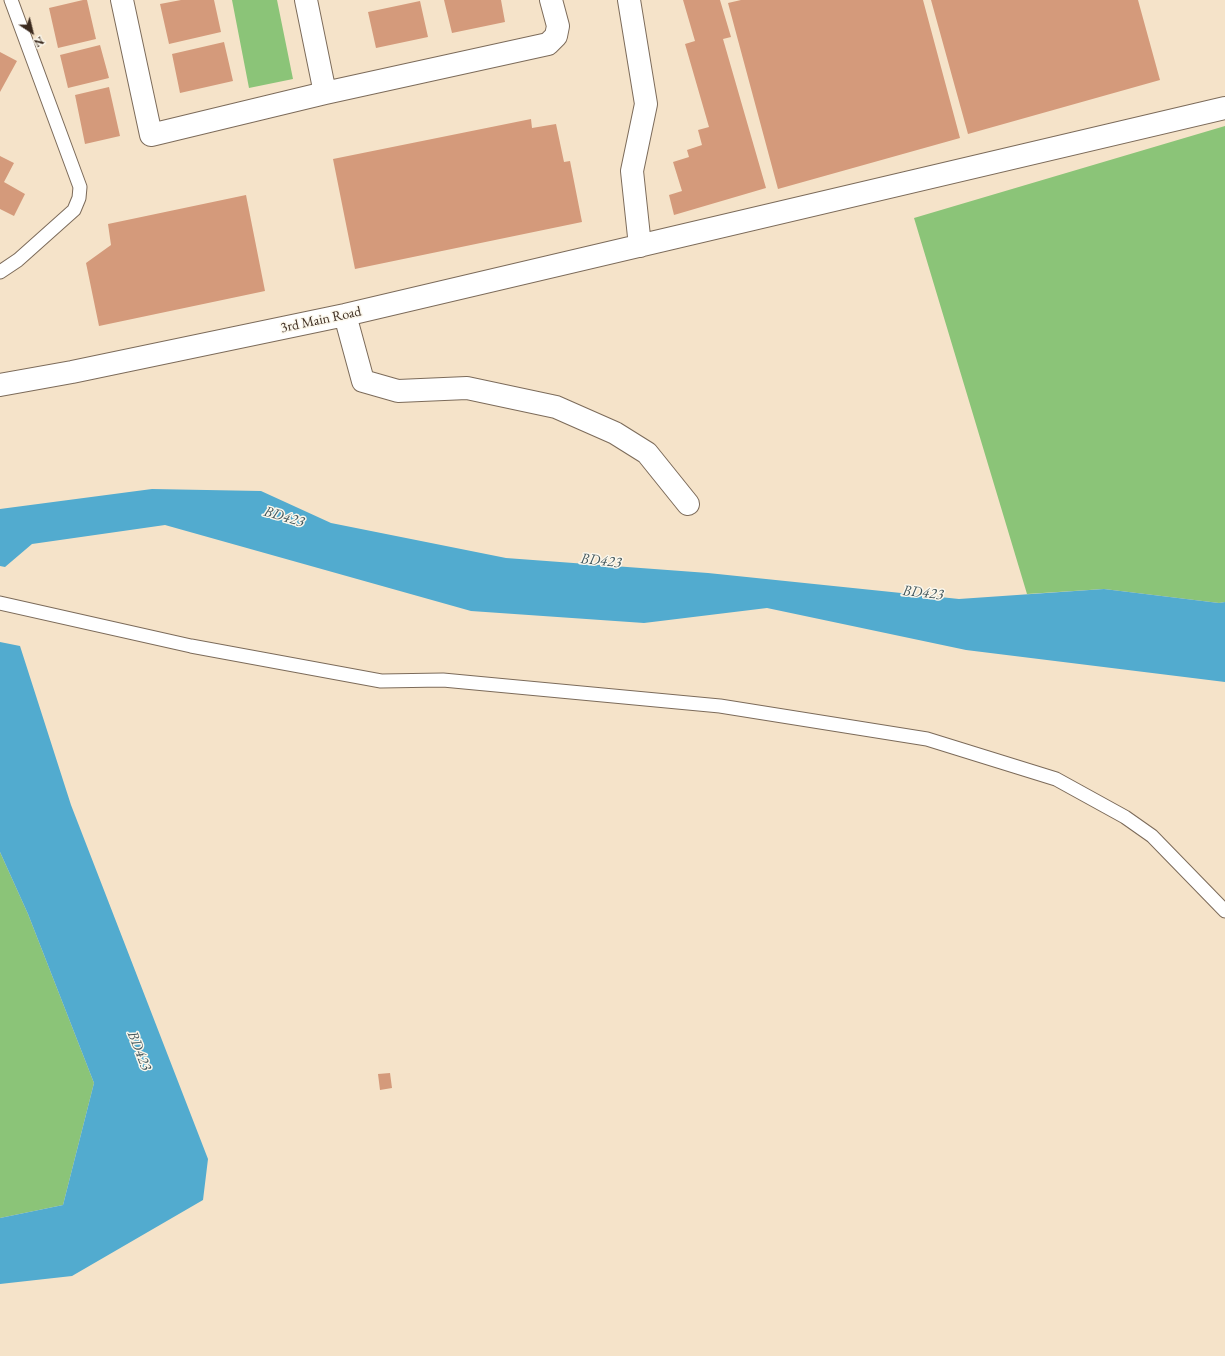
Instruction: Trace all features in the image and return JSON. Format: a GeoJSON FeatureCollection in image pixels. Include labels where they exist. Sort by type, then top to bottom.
{"type":"FeatureCollection","features":[{"type":"Feature","properties":{"kind":"street"},"geometry":{"type":"LineString","coordinates":[[122,0],[151,136],[325,92],[548,44],[556,36],[558,26],[551,0]]}},
{"type":"Feature","properties":{"kind":"street"},"geometry":{"type":"LineString","coordinates":[[306,0],[325,92]]}},
{"type":"Feature","properties":{"kind":"street"},"geometry":{"type":"LineString","coordinates":[[629,0],[646,104],[632,171],[640,246]]}},
{"type":"Feature","properties":{"kind":"street","name":"3rd Main Road"},"geometry":{"type":"LineString","coordinates":[[0,385],[72,372],[345,315],[1225,108]]}},
{"type":"Feature","properties":{"kind":"street"},"geometry":{"type":"LineString","coordinates":[[345,315],[363,381],[398,390],[467,388],[556,407],[615,433],[647,454],[688,504]]}},
{"type":"Feature","properties":{"kind":"lane"},"geometry":{"type":"LineString","coordinates":[[0,272],[18,260],[74,210],[79,198],[80,187],[11,0]]}},
{"type":"Feature","properties":{"kind":"lane"},"geometry":{"type":"LineString","coordinates":[[0,603],[191,646],[381,681],[443,680],[720,706],[927,739],[1056,779],[1126,817],[1152,836],[1225,911]]}},
{"type":"Feature","properties":{"kind":"green space"},"geometry":{"type":"Polygon","coordinates":[[[232,0],[277,0],[293,79],[249,88],[232,0]]]}},
{"type":"Feature","properties":{"kind":"green space"},"geometry":{"type":"Polygon","coordinates":[[[1225,126],[1225,602],[1219,603],[1104,589],[1027,594],[914,218],[1225,126]]]}},
{"type":"Feature","properties":{"kind":"green space"},"geometry":{"type":"Polygon","coordinates":[[[0,852],[28,914],[94,1083],[63,1205],[0,1218],[0,852]]]}},
{"type":"Feature","properties":{"kind":"water","name":"BD423"},"geometry":{"type":"Polygon","coordinates":[[[152,489],[261,491],[331,523],[506,558],[708,573],[959,599],[1104,589],[1219,603],[1225,602],[1225,682],[966,650],[767,608],[644,623],[471,611],[165,525],[32,544],[5,567],[0,566],[0,509],[152,489]]]}},
{"type":"Feature","properties":{"kind":"water","name":"BD423"},"geometry":{"type":"Polygon","coordinates":[[[0,642],[20,646],[71,805],[208,1159],[203,1200],[72,1276],[0,1284],[0,1218],[63,1205],[94,1083],[28,914],[0,852],[0,642]]]}},
{"type":"Feature","properties":{"kind":"building"},"geometry":{"type":"Polygon","coordinates":[[[87,0],[96,39],[58,48],[49,8],[87,0]]]}},
{"type":"Feature","properties":{"kind":"building"},"geometry":{"type":"Polygon","coordinates":[[[181,0],[214,0],[221,32],[169,44],[160,4],[181,0]]]}},
{"type":"Feature","properties":{"kind":"building"},"geometry":{"type":"Polygon","coordinates":[[[444,0],[501,0],[505,22],[452,33],[444,0]]]}},
{"type":"Feature","properties":{"kind":"building"},"geometry":{"type":"Polygon","coordinates":[[[683,0],[720,0],[731,37],[723,39],[766,188],[674,215],[669,195],[682,191],[673,162],[689,157],[687,150],[702,145],[698,130],[709,127],[685,44],[695,41],[683,0]]]}},
{"type":"Feature","properties":{"kind":"building"},"geometry":{"type":"Polygon","coordinates":[[[741,0],[923,0],[960,138],[778,189],[728,3],[741,0]]]}},
{"type":"Feature","properties":{"kind":"building"},"geometry":{"type":"Polygon","coordinates":[[[931,0],[1138,0],[1160,80],[968,134],[931,0]]]}},
{"type":"Feature","properties":{"kind":"building"},"geometry":{"type":"Polygon","coordinates":[[[420,1],[428,37],[376,48],[368,12],[420,1]]]}},
{"type":"Feature","properties":{"kind":"building"},"geometry":{"type":"Polygon","coordinates":[[[224,42],[233,81],[180,93],[172,54],[224,42]]]}},
{"type":"Feature","properties":{"kind":"building"},"geometry":{"type":"Polygon","coordinates":[[[100,45],[109,78],[68,88],[60,55],[100,45]]]}},
{"type":"Feature","properties":{"kind":"building"},"geometry":{"type":"Polygon","coordinates":[[[0,52],[17,61],[0,92],[0,52]]]}},
{"type":"Feature","properties":{"kind":"building"},"geometry":{"type":"Polygon","coordinates":[[[109,87],[120,136],[85,144],[75,95],[109,87]]]}},
{"type":"Feature","properties":{"kind":"building"},"geometry":{"type":"Polygon","coordinates":[[[531,119],[532,128],[556,124],[564,162],[570,161],[582,222],[355,269],[333,159],[531,119]]]}},
{"type":"Feature","properties":{"kind":"building"},"geometry":{"type":"Polygon","coordinates":[[[0,156],[14,163],[4,182],[25,194],[14,216],[0,209],[0,156]]]}},
{"type":"Feature","properties":{"kind":"building"},"geometry":{"type":"Polygon","coordinates":[[[246,195],[265,291],[99,326],[86,263],[111,245],[108,224],[246,195]]]}},
{"type":"Feature","properties":{"kind":"building"},"geometry":{"type":"Polygon","coordinates":[[[390,1073],[392,1088],[380,1090],[378,1074],[390,1073]]]}}]}
